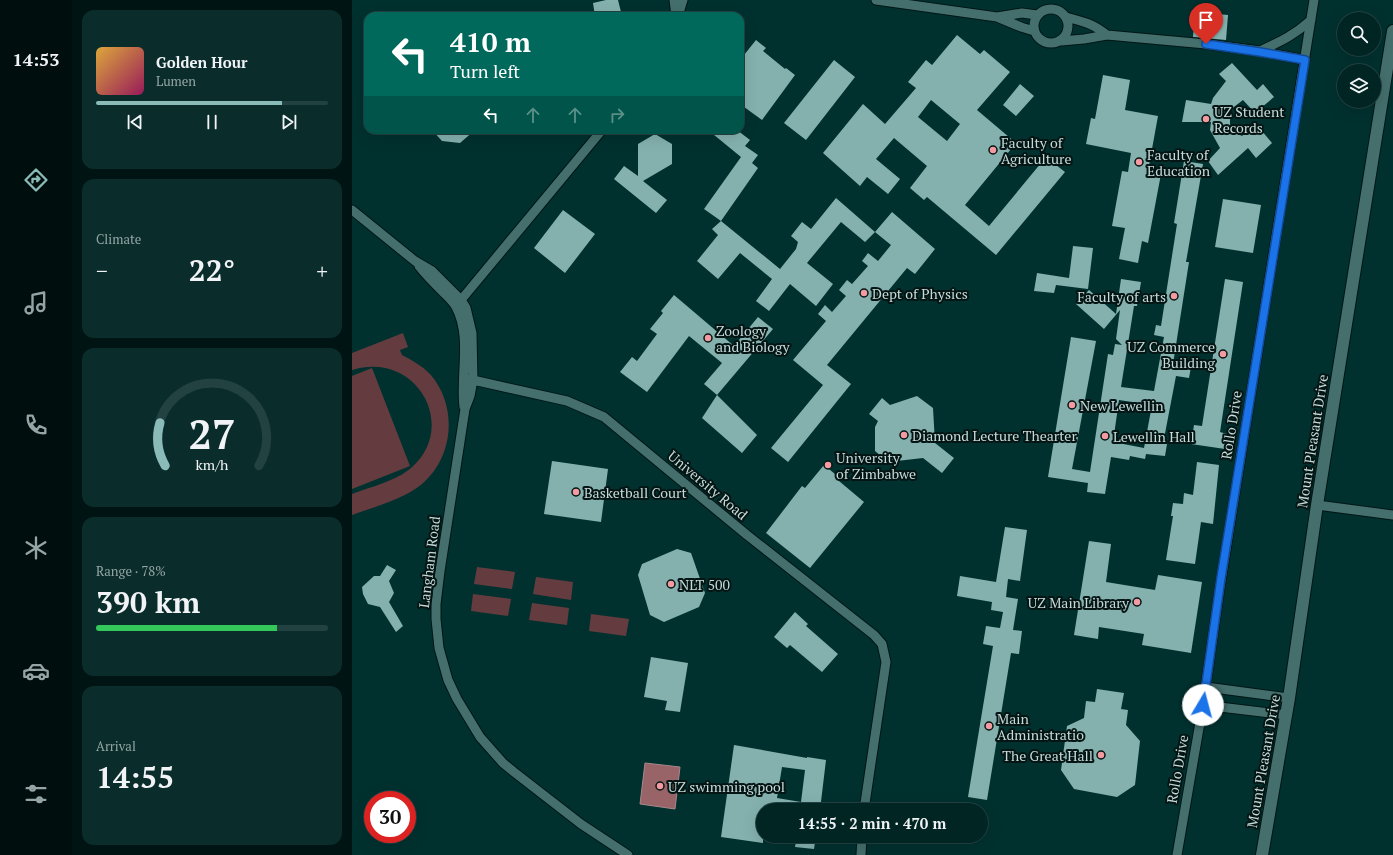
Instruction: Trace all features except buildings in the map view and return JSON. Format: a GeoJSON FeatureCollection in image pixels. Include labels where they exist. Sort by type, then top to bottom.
{"type":"FeatureCollection","features":[{"type":"Feature","properties":{"kind":"street"},"geometry":{"type":"LineString","coordinates":[[674,0],[676,12]]}},
{"type":"Feature","properties":{"kind":"street"},"geometry":{"type":"LineString","coordinates":[[678,12],[683,0]]}},
{"type":"Feature","properties":{"kind":"street"},"geometry":{"type":"LineString","coordinates":[[876,0],[997,17],[1034,31]]}},
{"type":"Feature","properties":{"kind":"street","name":"Rollo Drive"},"geometry":{"type":"LineString","coordinates":[[1177,855],[1206,687],[1221,578],[1314,0]]}},
{"type":"Feature","properties":{"kind":"street"},"geometry":{"type":"LineString","coordinates":[[1055,9],[1061,12],[1066,17],[1068,23],[1068,30],[1065,36],[1057,43],[1048,43],[1039,39],[1034,31],[1034,24],[1038,15],[1044,10],[1055,9]]}},
{"type":"Feature","properties":{"kind":"street"},"geometry":{"type":"LineString","coordinates":[[997,17],[1022,13],[1038,15]]}},
{"type":"Feature","properties":{"kind":"street"},"geometry":{"type":"LineString","coordinates":[[1066,17],[1086,22],[1097,27],[1108,35]]}},
{"type":"Feature","properties":{"kind":"street"},"geometry":{"type":"LineString","coordinates":[[1260,52],[1286,40],[1297,33],[1311,20]]}},
{"type":"Feature","properties":{"kind":"street","name":"Mount Pleasant Drive"},"geometry":{"type":"LineString","coordinates":[[1262,855],[1286,715],[1317,505],[1393,31]]}},
{"type":"Feature","properties":{"kind":"street"},"geometry":{"type":"LineString","coordinates":[[1061,40],[1084,39],[1108,35],[1206,44],[1305,60]]}},
{"type":"Feature","properties":{"kind":"street"},"geometry":{"type":"LineString","coordinates":[[458,303],[599,134]]}},
{"type":"Feature","properties":{"kind":"street"},"geometry":{"type":"LineString","coordinates":[[352,210],[416,261],[432,271],[468,313],[472,333],[468,379]]}},
{"type":"Feature","properties":{"kind":"street","name":"Langham Road"},"geometry":{"type":"LineString","coordinates":[[468,379],[463,396],[465,409],[436,604],[439,648],[448,680],[457,699],[480,737],[503,762],[581,824],[628,855]]}},
{"type":"Feature","properties":{"kind":"street","name":"University Road"},"geometry":{"type":"LineString","coordinates":[[468,379],[567,401],[604,417],[882,644],[886,662],[865,803]]}},
{"type":"Feature","properties":{"kind":"street"},"geometry":{"type":"LineString","coordinates":[[1317,505],[1393,515]]}},
{"type":"Feature","properties":{"kind":"street"},"geometry":{"type":"LineString","coordinates":[[1206,687],[1288,698]]}},
{"type":"Feature","properties":{"kind":"street"},"geometry":{"type":"LineString","coordinates":[[1203,705],[1286,715]]}},
{"type":"Feature","properties":{"kind":"street"},"geometry":{"type":"LineString","coordinates":[[861,855],[862,843]]}},
{"type":"Feature","properties":{"kind":"shaded area"},"geometry":{"type":"Polygon","coordinates":[[[403,333],[408,347],[400,350],[402,355],[417,363],[430,374],[439,387],[445,401],[448,416],[446,446],[441,460],[433,473],[422,484],[398,498],[352,515],[352,494],[405,473],[425,451],[431,433],[431,414],[424,396],[412,381],[395,371],[375,367],[352,370],[352,353],[403,333]]]}},
{"type":"Feature","properties":{"kind":"shaded area"},"geometry":{"type":"Polygon","coordinates":[[[372,368],[410,466],[352,489],[352,376],[372,368]]]}},
{"type":"Feature","properties":{"kind":"shaded area"},"geometry":{"type":"Polygon","coordinates":[[[477,567],[515,572],[512,589],[474,584],[477,567]]]}},
{"type":"Feature","properties":{"kind":"shaded area"},"geometry":{"type":"Polygon","coordinates":[[[536,577],[573,582],[571,600],[533,594],[536,577]]]}},
{"type":"Feature","properties":{"kind":"shaded area"},"geometry":{"type":"Polygon","coordinates":[[[473,594],[511,599],[508,616],[471,611],[473,594]]]}},
{"type":"Feature","properties":{"kind":"shaded area"},"geometry":{"type":"Polygon","coordinates":[[[532,603],[569,608],[567,625],[529,620],[532,603]]]}},
{"type":"Feature","properties":{"kind":"shaded area"},"geometry":{"type":"Polygon","coordinates":[[[591,614],[629,619],[626,636],[589,631],[591,614]]]}},
{"type":"Feature","properties":{"kind":"shaded area","name":"UZ swimming pool"},"geometry":{"type":"Polygon","coordinates":[[[645,763],[680,767],[675,809],[640,804],[645,763]]]}},
{"type":"Feature","properties":{"kind":"place","name":"UZ Student Records"},"geometry":{"type":"Point","coordinates":[1206,119]}},
{"type":"Feature","properties":{"kind":"place","name":"Faculty of Agriculture"},"geometry":{"type":"Point","coordinates":[993,150]}},
{"type":"Feature","properties":{"kind":"place","name":"Faculty of Education"},"geometry":{"type":"Point","coordinates":[1139,162]}},
{"type":"Feature","properties":{"kind":"place","name":"Dept of Physics"},"geometry":{"type":"Point","coordinates":[864,293]}},
{"type":"Feature","properties":{"kind":"place","name":"Faculty of arts"},"geometry":{"type":"Point","coordinates":[1174,296]}},
{"type":"Feature","properties":{"kind":"place","name":"Zoology and Biology"},"geometry":{"type":"Point","coordinates":[708,338]}},
{"type":"Feature","properties":{"kind":"place","name":"UZ Commerce Building"},"geometry":{"type":"Point","coordinates":[1223,354]}},
{"type":"Feature","properties":{"kind":"place","name":"New Lewellin"},"geometry":{"type":"Point","coordinates":[1072,405]}},
{"type":"Feature","properties":{"kind":"place","name":"Diamond Lecture Thearter"},"geometry":{"type":"Point","coordinates":[904,435]}},
{"type":"Feature","properties":{"kind":"place","name":"Lewellin Hall"},"geometry":{"type":"Point","coordinates":[1105,436]}},
{"type":"Feature","properties":{"kind":"place","name":"University of Zimbabwe"},"geometry":{"type":"Point","coordinates":[828,465]}},
{"type":"Feature","properties":{"kind":"place","name":"Basketball Court"},"geometry":{"type":"Point","coordinates":[576,492]}},
{"type":"Feature","properties":{"kind":"place","name":"NLT 500"},"geometry":{"type":"Point","coordinates":[671,584]}},
{"type":"Feature","properties":{"kind":"place","name":"UZ Main Library"},"geometry":{"type":"Point","coordinates":[1137,602]}},
{"type":"Feature","properties":{"kind":"place","name":"Main Administratio"},"geometry":{"type":"Point","coordinates":[989,726]}},
{"type":"Feature","properties":{"kind":"place","name":"The Great Hall"},"geometry":{"type":"Point","coordinates":[1101,755]}},
{"type":"Feature","properties":{"kind":"place","name":"UZ swimming pool"},"geometry":{"type":"Point","coordinates":[660,786]}},
{"type":"Feature","properties":{"kind":"route"},"geometry":{"type":"LineString","coordinates":[[1203,705],[1221,578],[1305,60],[1206,44]]}}]}
